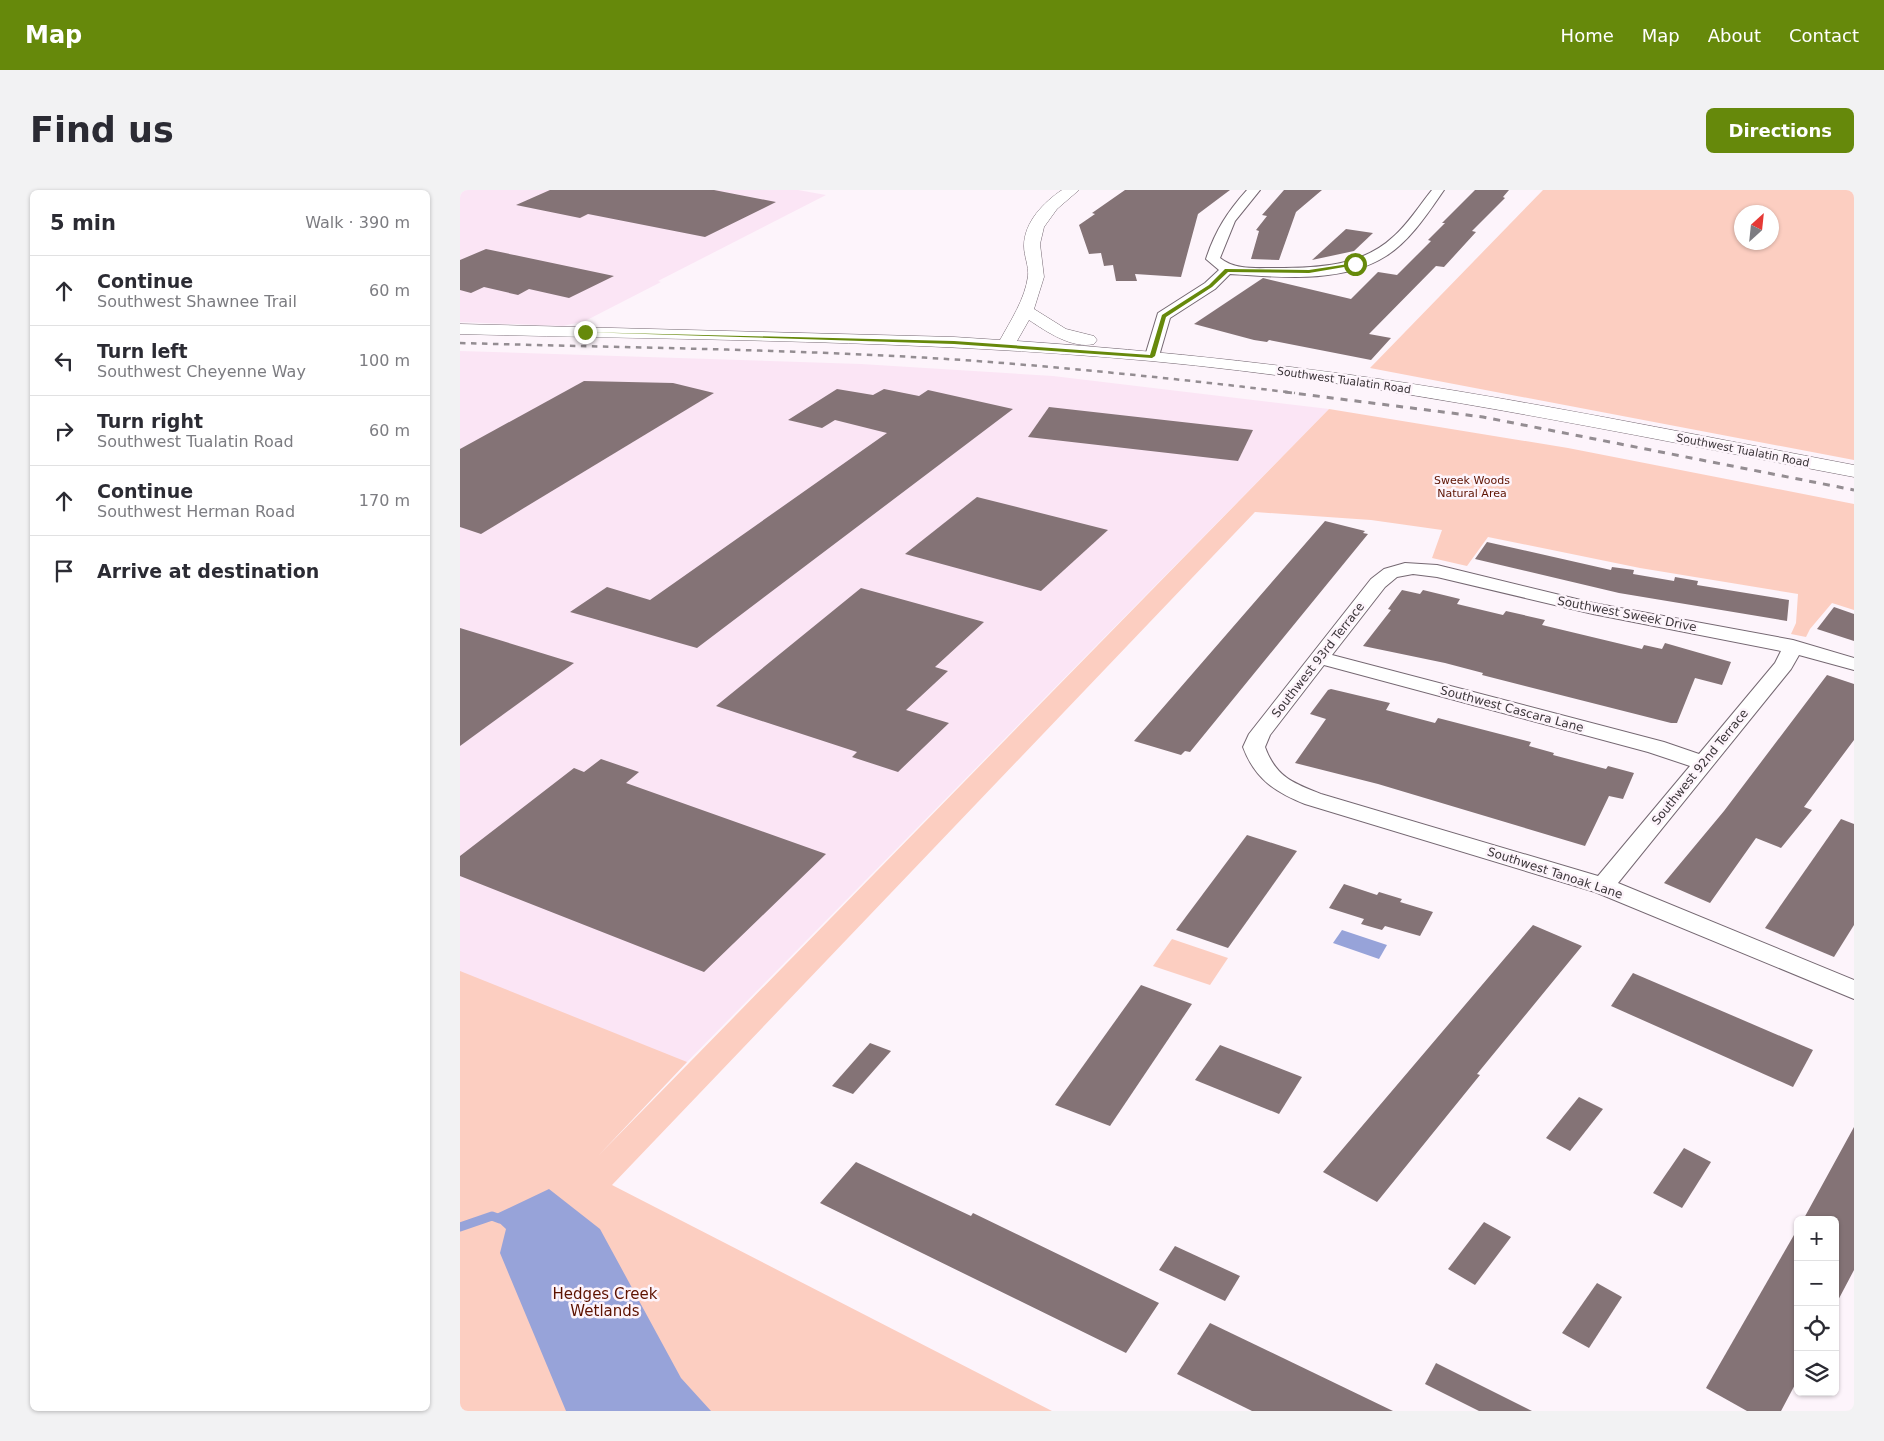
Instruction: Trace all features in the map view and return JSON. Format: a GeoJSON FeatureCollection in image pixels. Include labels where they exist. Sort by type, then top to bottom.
{"type":"FeatureCollection","features":[{"type":"Feature","properties":{"kind":"main road"},"geometry":{"type":"LineString","coordinates":[[1006,345],[1025,310],[1037,274],[1032,244],[1034,234],[1045,213],[1072,190]]}},
{"type":"Feature","properties":{"kind":"main road"},"geometry":{"type":"LineString","coordinates":[[1025,310],[1060,333],[1099,343],[1124,354]]}},
{"type":"Feature","properties":{"kind":"main road","name":"Southwest Tualatin Road"},"geometry":{"type":"LineString","coordinates":[[460,328],[1006,345],[1152,356],[1281,371],[1438,394],[1854,471]]}},
{"type":"Feature","properties":{"kind":"street"},"geometry":{"type":"LineString","coordinates":[[1254,190],[1232,215],[1220,235],[1213,259],[1227,270],[1309,272],[1333,269],[1370,259],[1397,242],[1438,190]]}},
{"type":"Feature","properties":{"kind":"street"},"geometry":{"type":"LineString","coordinates":[[1152,356],[1164,316],[1210,286],[1227,270]]}},
{"type":"Feature","properties":{"kind":"street","name":"Southwest Sweek Drive"},"geometry":{"type":"LineString","coordinates":[[1400,569],[1416,567],[1437,571],[1598,610],[1793,646],[1854,664]]}},
{"type":"Feature","properties":{"kind":"street","name":"Southwest 93rd Terrace"},"geometry":{"type":"LineString","coordinates":[[1258,762],[1254,747],[1260,734],[1386,574],[1400,569]]}},
{"type":"Feature","properties":{"kind":"street","name":"Southwest 92nd Terrace"},"geometry":{"type":"LineString","coordinates":[[1603,886],[1784,665],[1793,646]]}},
{"type":"Feature","properties":{"kind":"street","name":"Southwest Cascara Lane"},"geometry":{"type":"LineString","coordinates":[[1320,658],[1656,748],[1703,763]]}},
{"type":"Feature","properties":{"kind":"street","name":"Southwest Tanoak Lane"},"geometry":{"type":"LineString","coordinates":[[1258,762],[1266,773],[1283,787],[1313,799],[1603,886],[1854,990]]}},
{"type":"Feature","properties":{"kind":"shaded area"},"geometry":{"type":"Polygon","coordinates":[[[460,190],[798,190],[826,195],[658,281],[661,282],[585,321],[563,326],[460,322],[460,190]]]}},
{"type":"Feature","properties":{"kind":"shaded area"},"geometry":{"type":"Polygon","coordinates":[[[460,351],[861,364],[1053,376],[1329,409],[687,1062],[529,1226],[460,1209],[460,351]]]}},
{"type":"Feature","properties":{"kind":"green space"},"geometry":{"type":"Polygon","coordinates":[[[1543,190],[1854,190],[1854,460],[1370,368],[1543,190]]]}},
{"type":"Feature","properties":{"kind":"green space"},"geometry":{"type":"Polygon","coordinates":[[[1329,409],[1568,448],[1854,504],[1854,610],[1832,603],[1810,629],[1806,637],[1791,634],[1796,623],[1798,594],[1640,568],[1488,537],[1467,566],[1432,558],[1442,530],[1371,520],[1255,512],[612,1185],[1052,1411],[460,1411],[460,971],[687,1062],[598,1156],[1329,409]]]}},
{"type":"Feature","properties":{"kind":"green space"},"geometry":{"type":"Polygon","coordinates":[[[1172,939],[1228,958],[1210,985],[1153,966],[1172,939]]]}},
{"type":"Feature","properties":{"kind":"water"},"geometry":{"type":"Polygon","coordinates":[[[1342,930],[1387,945],[1379,959],[1333,943],[1342,930]]]}},
{"type":"Feature","properties":{"kind":"water"},"geometry":{"type":"Polygon","coordinates":[[[549,1189],[600,1229],[681,1378],[711,1411],[566,1411],[500,1253],[506,1229],[492,1216],[549,1189]]]}},
{"type":"Feature","properties":{"kind":"building"},"geometry":{"type":"Polygon","coordinates":[[[550,190],[714,190],[776,202],[705,237],[588,214],[580,218],[516,205],[550,190]]]}},
{"type":"Feature","properties":{"kind":"building"},"geometry":{"type":"Polygon","coordinates":[[[1125,190],[1230,190],[1198,214],[1181,277],[1135,274],[1137,281],[1116,281],[1113,265],[1104,266],[1101,253],[1089,254],[1079,225],[1095,214],[1092,213],[1125,190]]]}},
{"type":"Feature","properties":{"kind":"building"},"geometry":{"type":"Polygon","coordinates":[[[1284,190],[1322,190],[1296,212],[1279,260],[1251,259],[1259,231],[1256,230],[1267,216],[1262,215],[1284,190]]]}},
{"type":"Feature","properties":{"kind":"building"},"geometry":{"type":"Polygon","coordinates":[[[1475,190],[1509,190],[1503,197],[1505,198],[1472,231],[1476,232],[1444,267],[1436,266],[1369,334],[1391,338],[1371,360],[1269,340],[1267,342],[1254,340],[1194,324],[1263,278],[1351,299],[1378,272],[1397,275],[1431,241],[1428,240],[1445,223],[1442,223],[1475,190]]]}},
{"type":"Feature","properties":{"kind":"building"},"geometry":{"type":"Polygon","coordinates":[[[1346,229],[1373,233],[1354,251],[1312,260],[1346,229]]]}},
{"type":"Feature","properties":{"kind":"building"},"geometry":{"type":"Polygon","coordinates":[[[486,249],[614,276],[569,298],[529,289],[518,295],[484,287],[471,293],[460,290],[460,260],[486,249]]]}},
{"type":"Feature","properties":{"kind":"building"},"geometry":{"type":"Polygon","coordinates":[[[584,381],[673,383],[714,393],[481,534],[460,527],[460,449],[584,381]]]}},
{"type":"Feature","properties":{"kind":"building"},"geometry":{"type":"Polygon","coordinates":[[[837,389],[873,395],[884,389],[919,396],[928,390],[1013,409],[697,648],[570,612],[607,587],[650,600],[887,433],[835,420],[822,428],[788,420],[837,389]]]}},
{"type":"Feature","properties":{"kind":"building"},"geometry":{"type":"Polygon","coordinates":[[[1049,407],[1253,430],[1238,461],[1028,437],[1049,407]]]}},
{"type":"Feature","properties":{"kind":"building"},"geometry":{"type":"Polygon","coordinates":[[[977,497],[1108,530],[1041,591],[905,554],[977,497]]]}},
{"type":"Feature","properties":{"kind":"building"},"geometry":{"type":"Polygon","coordinates":[[[1325,521],[1365,531],[1363,533],[1368,534],[1190,752],[1185,751],[1181,755],[1134,741],[1325,521]]]}},
{"type":"Feature","properties":{"kind":"building"},"geometry":{"type":"Polygon","coordinates":[[[1487,542],[1611,570],[1612,567],[1634,570],[1633,574],[1674,581],[1675,577],[1698,581],[1697,585],[1789,600],[1787,621],[1619,593],[1475,559],[1487,542]]]}},
{"type":"Feature","properties":{"kind":"building"},"geometry":{"type":"Polygon","coordinates":[[[861,588],[984,622],[935,667],[948,671],[906,710],[949,723],[898,772],[852,757],[857,752],[716,706],[861,588]]]}},
{"type":"Feature","properties":{"kind":"building"},"geometry":{"type":"Polygon","coordinates":[[[1402,590],[1420,594],[1423,590],[1460,599],[1457,604],[1503,615],[1506,611],[1545,620],[1542,625],[1642,649],[1644,645],[1662,649],[1665,643],[1731,662],[1722,685],[1695,678],[1677,723],[1671,723],[1482,675],[1483,673],[1445,663],[1363,646],[1391,610],[1388,609],[1402,590]]]}},
{"type":"Feature","properties":{"kind":"building"},"geometry":{"type":"Polygon","coordinates":[[[1834,607],[1854,614],[1854,641],[1817,629],[1834,607]]]}},
{"type":"Feature","properties":{"kind":"building"},"geometry":{"type":"Polygon","coordinates":[[[460,628],[574,663],[460,746],[460,628]]]}},
{"type":"Feature","properties":{"kind":"building"},"geometry":{"type":"Polygon","coordinates":[[[1827,675],[1854,684],[1854,740],[1804,807],[1812,810],[1781,848],[1756,838],[1710,903],[1664,883],[1724,811],[1827,675]]]}},
{"type":"Feature","properties":{"kind":"building"},"geometry":{"type":"Polygon","coordinates":[[[1331,689],[1390,703],[1386,710],[1435,723],[1438,718],[1531,742],[1529,746],[1554,753],[1553,755],[1606,769],[1608,766],[1634,773],[1623,799],[1609,796],[1585,846],[1378,784],[1295,763],[1326,719],[1310,714],[1328,690],[1331,689]]]}},
{"type":"Feature","properties":{"kind":"building"},"geometry":{"type":"Polygon","coordinates":[[[601,759],[639,772],[626,783],[826,854],[704,972],[460,876],[460,856],[574,768],[584,772],[601,759]]]}},
{"type":"Feature","properties":{"kind":"building"},"geometry":{"type":"Polygon","coordinates":[[[1841,819],[1854,824],[1854,925],[1834,957],[1765,928],[1841,819]]]}},
{"type":"Feature","properties":{"kind":"building"},"geometry":{"type":"Polygon","coordinates":[[[1247,835],[1297,851],[1228,948],[1176,930],[1247,835]]]}},
{"type":"Feature","properties":{"kind":"building"},"geometry":{"type":"Polygon","coordinates":[[[1344,884],[1377,895],[1379,892],[1402,899],[1400,902],[1433,912],[1420,936],[1385,926],[1382,930],[1361,924],[1364,919],[1329,908],[1344,884]]]}},
{"type":"Feature","properties":{"kind":"building"},"geometry":{"type":"Polygon","coordinates":[[[1533,925],[1582,946],[1477,1074],[1480,1075],[1377,1202],[1323,1172],[1533,925]]]}},
{"type":"Feature","properties":{"kind":"building"},"geometry":{"type":"Polygon","coordinates":[[[1633,973],[1813,1050],[1793,1087],[1611,1006],[1633,973]]]}},
{"type":"Feature","properties":{"kind":"building"},"geometry":{"type":"Polygon","coordinates":[[[1141,985],[1192,1004],[1110,1126],[1055,1105],[1141,985]]]}},
{"type":"Feature","properties":{"kind":"building"},"geometry":{"type":"Polygon","coordinates":[[[870,1043],[891,1051],[853,1094],[832,1086],[870,1043]]]}},
{"type":"Feature","properties":{"kind":"building"},"geometry":{"type":"Polygon","coordinates":[[[1220,1045],[1302,1077],[1279,1114],[1195,1080],[1220,1045]]]}},
{"type":"Feature","properties":{"kind":"building"},"geometry":{"type":"Polygon","coordinates":[[[1579,1097],[1603,1109],[1570,1151],[1546,1138],[1579,1097]]]}},
{"type":"Feature","properties":{"kind":"building"},"geometry":{"type":"Polygon","coordinates":[[[1854,1127],[1854,1270],[1839,1298],[1839,1216],[1805,1216],[1854,1127]]]}},
{"type":"Feature","properties":{"kind":"building"},"geometry":{"type":"Polygon","coordinates":[[[1684,1148],[1711,1162],[1682,1208],[1653,1193],[1684,1148]]]}},
{"type":"Feature","properties":{"kind":"building"},"geometry":{"type":"Polygon","coordinates":[[[856,1162],[971,1216],[973,1213],[1159,1303],[1126,1353],[820,1203],[856,1162]]]}},
{"type":"Feature","properties":{"kind":"building"},"geometry":{"type":"Polygon","coordinates":[[[1484,1222],[1511,1237],[1475,1285],[1448,1269],[1484,1222]]]}},
{"type":"Feature","properties":{"kind":"building"},"geometry":{"type":"Polygon","coordinates":[[[1794,1235],[1794,1387],[1781,1411],[1747,1411],[1706,1388],[1794,1235]]]}},
{"type":"Feature","properties":{"kind":"building"},"geometry":{"type":"Polygon","coordinates":[[[1175,1246],[1240,1276],[1225,1301],[1159,1270],[1175,1246]]]}},
{"type":"Feature","properties":{"kind":"building"},"geometry":{"type":"Polygon","coordinates":[[[1597,1283],[1622,1297],[1589,1348],[1562,1333],[1597,1283]]]}},
{"type":"Feature","properties":{"kind":"building"},"geometry":{"type":"Polygon","coordinates":[[[1210,1323],[1393,1411],[1252,1411],[1177,1374],[1210,1323]]]}},
{"type":"Feature","properties":{"kind":"building"},"geometry":{"type":"Polygon","coordinates":[[[1436,1363],[1532,1411],[1479,1411],[1425,1384],[1436,1363]]]}},
{"type":"Feature","properties":{"kind":"waterway"},"geometry":{"type":"LineString","coordinates":[[460,1227],[492,1216],[500,1219]]}},
{"type":"Feature","properties":{"kind":"railway"},"geometry":{"type":"LineString","coordinates":[[460,343],[783,351],[912,357],[1096,371],[1295,393]]}},
{"type":"Feature","properties":{"kind":"railway"},"geometry":{"type":"LineString","coordinates":[[1285,392],[1483,417],[1854,490]]}},
{"type":"Feature","properties":{"kind":"route"},"geometry":{"type":"LineString","coordinates":[[585,332],[954,342],[1152,356],[1164,316],[1210,286],[1227,270],[1309,272],[1355,264]]}},
{"type":"Feature","properties":{"kind":"park label","name":"Sweek Woods Natural Area"},"geometry":{"type":"Point","coordinates":[1472,486]}},
{"type":"Feature","properties":{"kind":"park label","name":"Hedges Creek Wetlands"},"geometry":{"type":"Point","coordinates":[605,1302]}}]}
